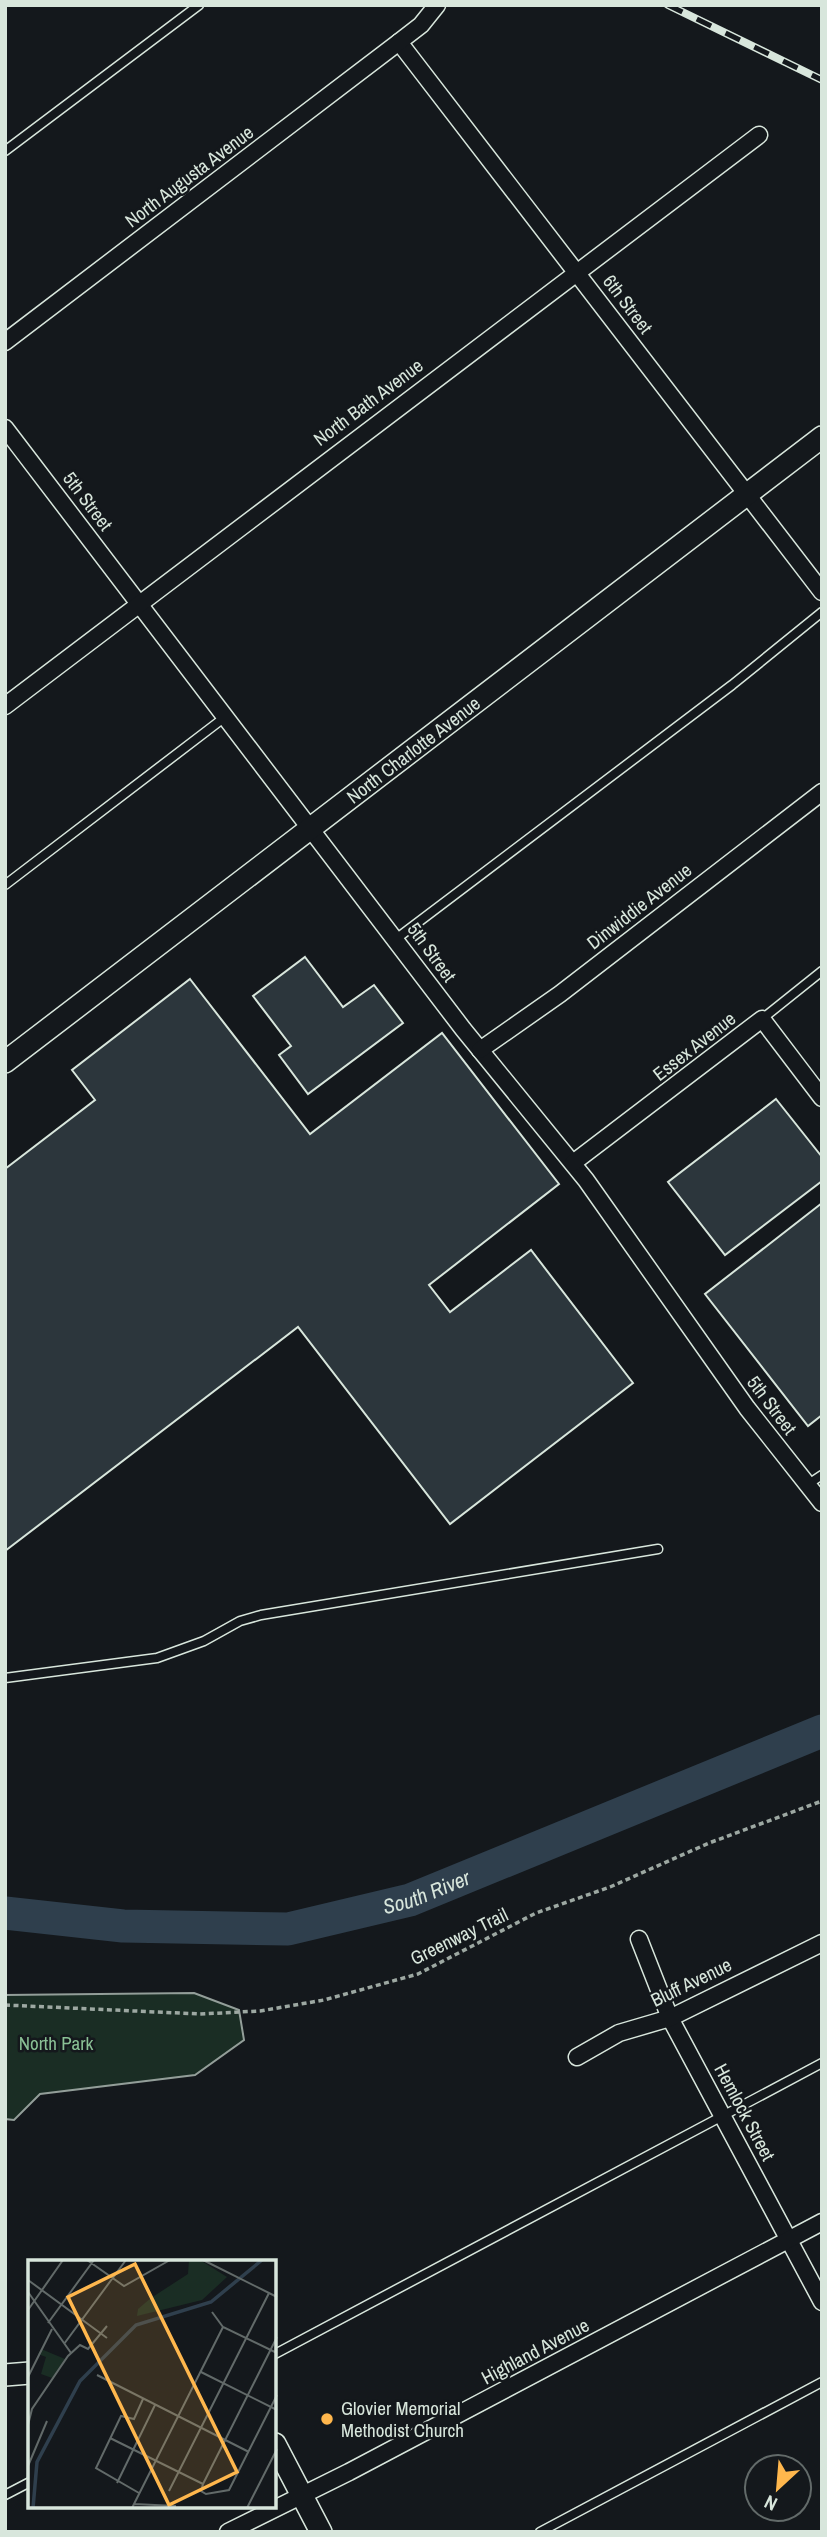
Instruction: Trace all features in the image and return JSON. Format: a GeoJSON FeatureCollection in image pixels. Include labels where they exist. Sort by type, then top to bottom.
{"type":"FeatureCollection","features":[{"type":"Feature","properties":{"kind":"street","name":"North Augusta Avenue"},"geometry":{"type":"LineString","coordinates":[[5,342],[399,42],[421,24],[437,5]]}},
{"type":"Feature","properties":{"kind":"street","name":"6th Street"},"geometry":{"type":"LineString","coordinates":[[399,42],[822,592]]}},
{"type":"Feature","properties":{"kind":"street","name":"North Bath Avenue"},"geometry":{"type":"LineString","coordinates":[[5,706],[759,135]]}},
{"type":"Feature","properties":{"kind":"street","name":"5th Street"},"geometry":{"type":"LineString","coordinates":[[5,428],[480,1050],[573,1163],[747,1408],[822,1503]]}},
{"type":"Feature","properties":{"kind":"street","name":"North Charlotte Avenue"},"geometry":{"type":"LineString","coordinates":[[5,1062],[822,438]]}},
{"type":"Feature","properties":{"kind":"street","name":"Dinwiddie Avenue"},"geometry":{"type":"LineString","coordinates":[[480,1050],[560,994],[822,792]]}},
{"type":"Feature","properties":{"kind":"street","name":"Essex Avenue"},"geometry":{"type":"LineString","coordinates":[[573,1163],[762,1019],[822,1098]]}},
{"type":"Feature","properties":{"kind":"street","name":"Hemlock Street"},"geometry":{"type":"LineString","coordinates":[[639,1939],[670,2018],[822,2302]]}},
{"type":"Feature","properties":{"kind":"street","name":"Bluff Avenue"},"geometry":{"type":"LineString","coordinates":[[577,2057],[619,2033],[670,2018],[822,1943]]}},
{"type":"Feature","properties":{"kind":"street","name":"Highland Avenue"},"geometry":{"type":"LineString","coordinates":[[276,2508],[822,2222]]}},
{"type":"Feature","properties":{"kind":"street"},"geometry":{"type":"LineString","coordinates":[[5,2375],[28,2373]]}},
{"type":"Feature","properties":{"kind":"street"},"geometry":{"type":"LineString","coordinates":[[276,2446],[321,2532]]}},
{"type":"Feature","properties":{"kind":"street","name":"Highland Avenue"},"geometry":{"type":"LineString","coordinates":[[228,2532],[274,2509]]}},
{"type":"Feature","properties":{"kind":"lane"},"geometry":{"type":"LineString","coordinates":[[5,151],[198,5]]}},
{"type":"Feature","properties":{"kind":"lane"},"geometry":{"type":"LineString","coordinates":[[396,939],[732,685],[822,612]]}},
{"type":"Feature","properties":{"kind":"lane"},"geometry":{"type":"LineString","coordinates":[[5,886],[225,717]]}},
{"type":"Feature","properties":{"kind":"lane"},"geometry":{"type":"LineString","coordinates":[[762,1019],[822,971]]}},
{"type":"Feature","properties":{"kind":"lane"},"geometry":{"type":"LineString","coordinates":[[807,1485],[822,1475]]}},
{"type":"Feature","properties":{"kind":"lane"},"geometry":{"type":"LineString","coordinates":[[5,1678],[157,1658],[204,1641],[240,1620],[261,1615],[658,1549]]}},
{"type":"Feature","properties":{"kind":"lane"},"geometry":{"type":"LineString","coordinates":[[276,2353],[822,2063]]}},
{"type":"Feature","properties":{"kind":"lane"},"geometry":{"type":"LineString","coordinates":[[540,2532],[822,2382]]}},
{"type":"Feature","properties":{"kind":"lane"},"geometry":{"type":"LineString","coordinates":[[5,2495],[28,2483]]}},
{"type":"Feature","properties":{"kind":"path","name":"Greenway Trail"},"geometry":{"type":"LineString","coordinates":[[5,2005],[200,2014],[260,2011],[324,2000],[418,1974],[536,1913],[610,1887],[709,1843],[822,1801]]}},
{"type":"Feature","properties":{"kind":"green space","name":"North Park"},"geometry":{"type":"Polygon","coordinates":[[[194,1993],[239,2010],[244,2040],[195,2075],[40,2094],[14,2120],[5,2119],[5,1995],[194,1993]]]}},
{"type":"Feature","properties":{"kind":"building"},"geometry":{"type":"Polygon","coordinates":[[[305,957],[343,1007],[374,985],[403,1023],[308,1094],[279,1055],[291,1046],[253,996],[305,957]]]}},
{"type":"Feature","properties":{"kind":"building"},"geometry":{"type":"Polygon","coordinates":[[[190,979],[310,1134],[442,1033],[559,1184],[429,1285],[450,1312],[531,1250],[633,1383],[450,1524],[298,1327],[5,1551],[5,1169],[95,1100],[72,1070],[190,979]]]}},
{"type":"Feature","properties":{"kind":"building"},"geometry":{"type":"Polygon","coordinates":[[[776,1099],[822,1157],[822,1181],[725,1255],[668,1182],[776,1099]]]}},
{"type":"Feature","properties":{"kind":"building"},"geometry":{"type":"Polygon","coordinates":[[[822,1203],[822,1415],[808,1426],[705,1294],[822,1203]]]}},
{"type":"Feature","properties":{"kind":"waterway","name":"South River"},"geometry":{"type":"LineString","coordinates":[[5,1913],[123,1926],[288,1929],[410,1900],[822,1731]]}},
{"type":"Feature","properties":{"kind":"railway"},"geometry":{"type":"LineString","coordinates":[[668,5],[822,80]]}},
{"type":"Feature","properties":{"kind":"place","name":"Glovier Memorial Methodist Church"},"geometry":{"type":"Point","coordinates":[327,2419]}}]}
